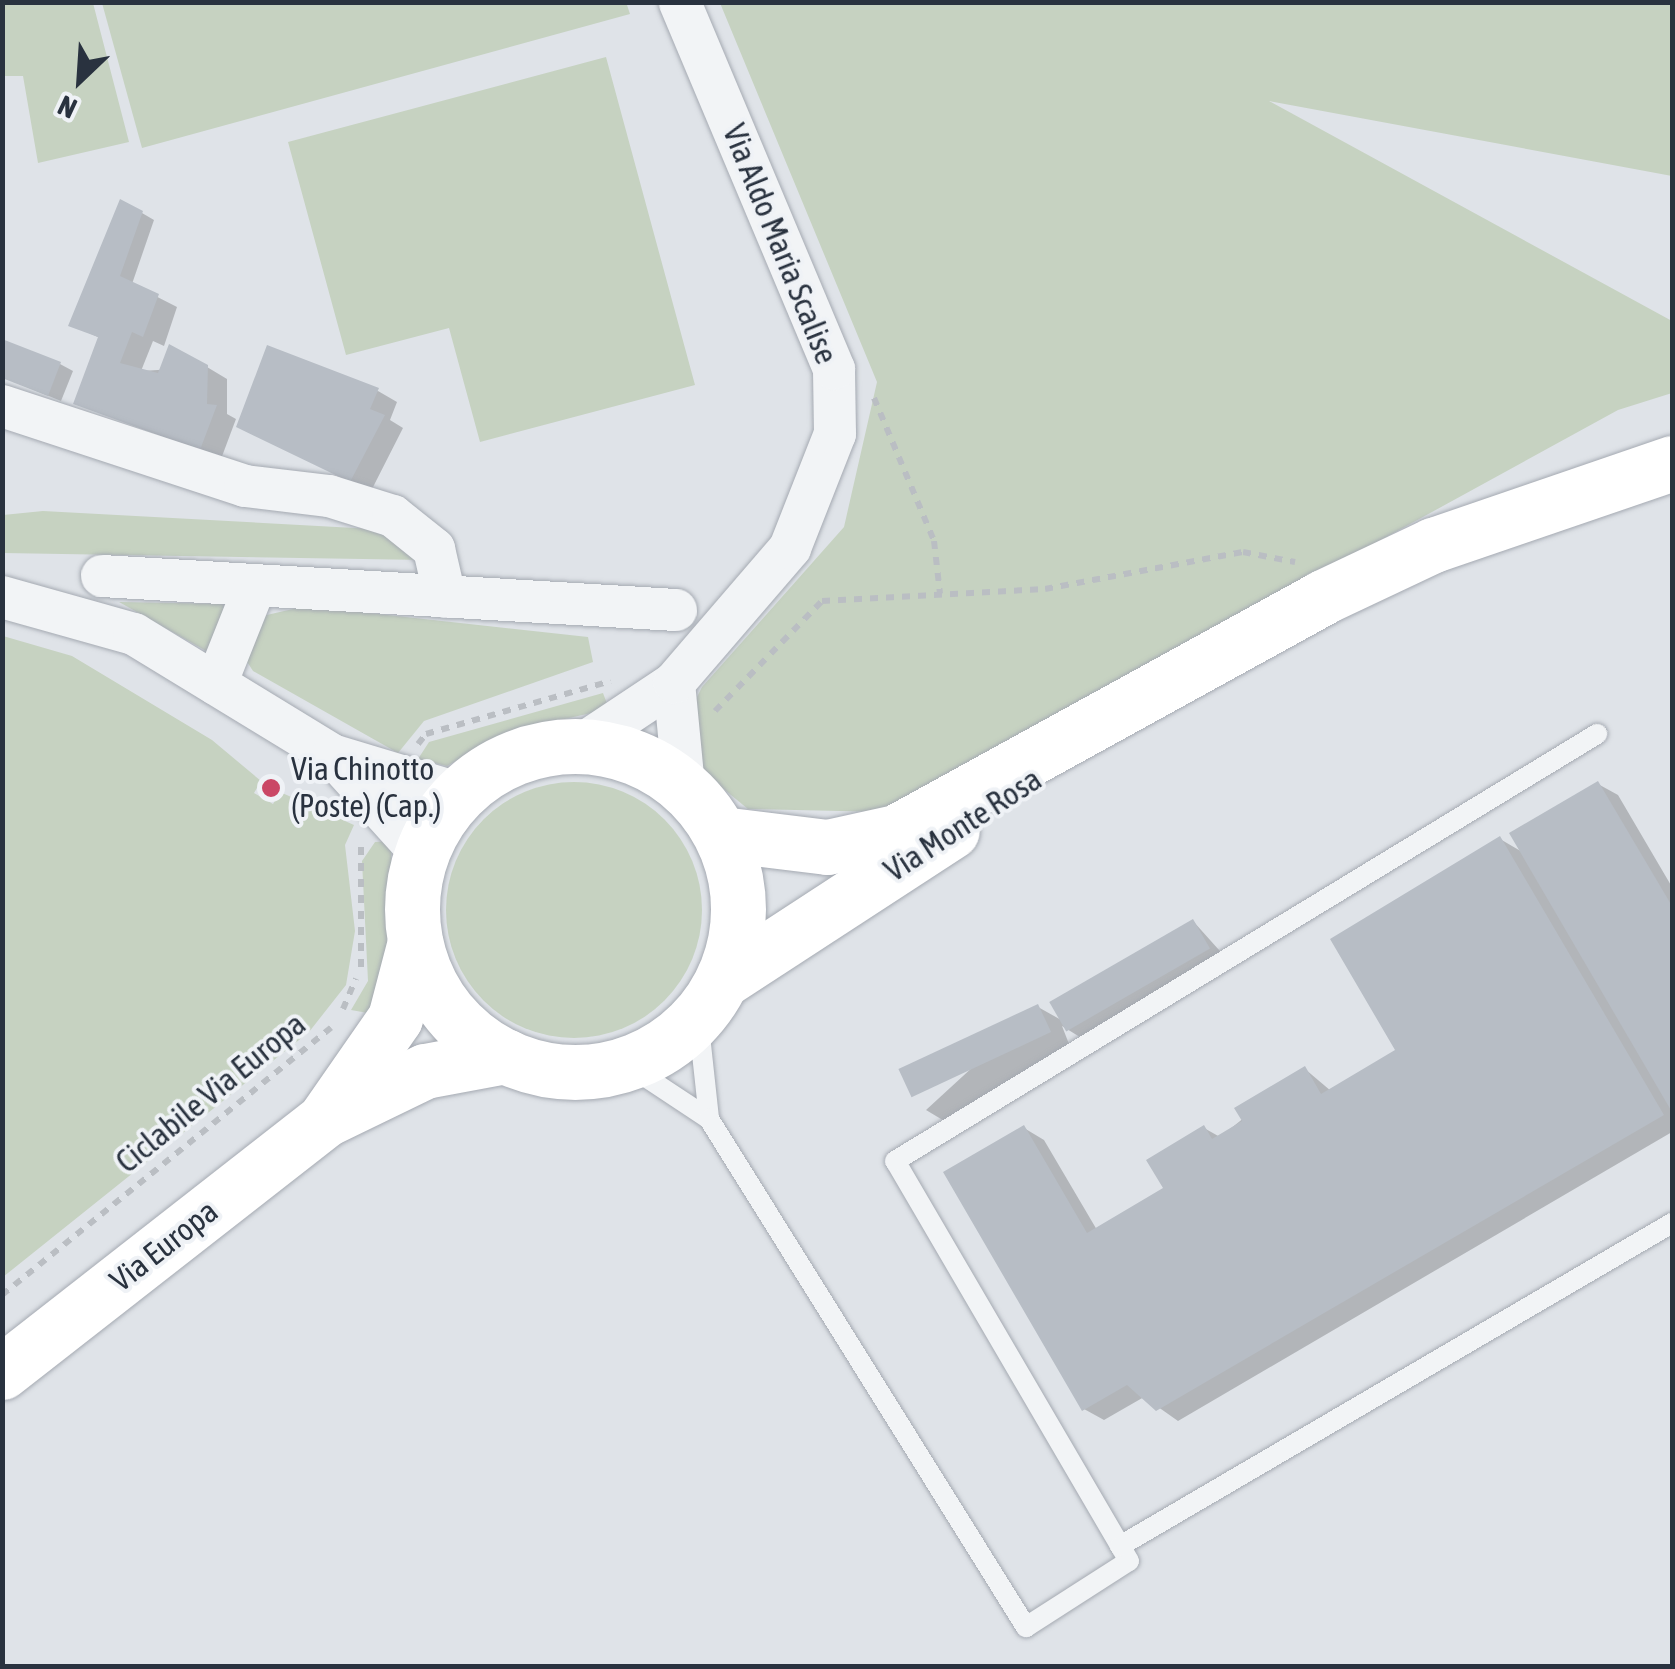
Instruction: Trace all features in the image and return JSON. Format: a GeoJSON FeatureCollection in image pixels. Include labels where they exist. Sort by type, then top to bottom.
{"type":"FeatureCollection","features":[{"type":"Feature","properties":{"kind":"main road","name":"Via Monte Rosa"},"geometry":{"type":"LineString","coordinates":[[721,834],[827,847],[896,832],[1433,545],[1672,463]]}},
{"type":"Feature","properties":{"kind":"main road","name":"Via Monte Rosa"},"geometry":{"type":"LineString","coordinates":[[710,998],[1202,668]]}},
{"type":"Feature","properties":{"kind":"main road"},"geometry":{"type":"LineString","coordinates":[[580,745],[653,765],[684,787],[721,834],[736,882],[737,932],[710,998],[626,1064],[586,1072],[506,1056],[447,1010],[415,942],[421,853],[461,794],[528,752],[580,745]]}},
{"type":"Feature","properties":{"kind":"main road","name":"Via Europa"},"geometry":{"type":"LineString","coordinates":[[326,1118],[394,1018],[415,942]]}},
{"type":"Feature","properties":{"kind":"main road","name":"Via Europa"},"geometry":{"type":"LineString","coordinates":[[2,1372],[326,1118],[425,1071],[506,1056]]}},
{"type":"Feature","properties":{"kind":"street","name":"Via Aldo Maria Scalise"},"geometry":{"type":"LineString","coordinates":[[580,745],[674,683],[790,548],[835,434],[834,370],[680,2]]}},
{"type":"Feature","properties":{"kind":"street"},"geometry":{"type":"LineString","coordinates":[[2,406],[246,486],[330,496],[394,516],[434,548],[445,596]]}},
{"type":"Feature","properties":{"kind":"street"},"geometry":{"type":"LineString","coordinates":[[102,576],[676,610]]}},
{"type":"Feature","properties":{"kind":"street"},"geometry":{"type":"LineString","coordinates":[[216,684],[255,586]]}},
{"type":"Feature","properties":{"kind":"street"},"geometry":{"type":"LineString","coordinates":[[2,597],[134,634],[332,755],[461,794]]}},
{"type":"Feature","properties":{"kind":"street"},"geometry":{"type":"LineString","coordinates":[[674,683],[684,787]]}},
{"type":"Feature","properties":{"kind":"street"},"geometry":{"type":"LineString","coordinates":[[332,755],[421,853]]}},
{"type":"Feature","properties":{"kind":"lane"},"geometry":{"type":"LineString","coordinates":[[626,1064],[708,1119],[1026,1627],[1130,1560],[895,1161],[1597,734]]}},
{"type":"Feature","properties":{"kind":"lane"},"geometry":{"type":"LineString","coordinates":[[708,1119],[710,998]]}},
{"type":"Feature","properties":{"kind":"lane"},"geometry":{"type":"LineString","coordinates":[[1120,1546],[1672,1223]]}},
{"type":"Feature","properties":{"kind":"path"},"geometry":{"type":"LineString","coordinates":[[834,370],[877,400],[934,541],[940,594]]}},
{"type":"Feature","properties":{"kind":"path"},"geometry":{"type":"LineString","coordinates":[[710,717],[822,602],[1045,589],[1244,552],[1294,563],[1310,556]]}},
{"type":"Feature","properties":{"kind":"path"},"geometry":{"type":"LineString","coordinates":[[406,757],[426,734],[606,678],[625,690]]}},
{"type":"Feature","properties":{"kind":"path","name":"Ciclabile Via Europa"},"geometry":{"type":"LineString","coordinates":[[2,1295],[332,1028],[360,967],[355,862],[365,828]]}},
{"type":"Feature","properties":{"kind":"green space"},"geometry":{"type":"Polygon","coordinates":[[[626,2],[630,14],[142,148],[102,3],[626,2]]]}},
{"type":"Feature","properties":{"kind":"green space"},"geometry":{"type":"Polygon","coordinates":[[[2,3],[93,3],[129,142],[38,163],[23,76],[3,76],[2,3]]]}},
{"type":"Feature","properties":{"kind":"green space"},"geometry":{"type":"Polygon","coordinates":[[[720,3],[1672,3],[1672,176],[1269,101],[1672,321],[1672,393],[1618,410],[885,812],[748,809],[703,772],[682,727],[702,687],[844,527],[877,382],[720,3]]]}},
{"type":"Feature","properties":{"kind":"green space"},"geometry":{"type":"Polygon","coordinates":[[[606,57],[695,385],[480,442],[449,328],[346,355],[288,142],[606,57]]]}},
{"type":"Feature","properties":{"kind":"green space"},"geometry":{"type":"Polygon","coordinates":[[[43,511],[373,529],[425,560],[3,553],[3,515],[43,511]]]}},
{"type":"Feature","properties":{"kind":"green space"},"geometry":{"type":"Polygon","coordinates":[[[119,602],[228,604],[217,657],[119,602]]]}},
{"type":"Feature","properties":{"kind":"green space"},"geometry":{"type":"Polygon","coordinates":[[[306,606],[588,637],[593,662],[424,721],[398,753],[253,671],[246,660],[258,617],[306,606]]]}},
{"type":"Feature","properties":{"kind":"green space"},"geometry":{"type":"Polygon","coordinates":[[[3,636],[72,656],[212,740],[261,781],[254,793],[273,804],[280,792],[354,825],[345,845],[355,931],[346,985],[309,1032],[3,1277],[3,636]]]}},
{"type":"Feature","properties":{"kind":"green space"},"geometry":{"type":"Polygon","coordinates":[[[603,693],[609,709],[507,732],[447,766],[418,759],[429,742],[603,693]]]}},
{"type":"Feature","properties":{"kind":"green space"},"geometry":{"type":"Polygon","coordinates":[[[574,782],[623,791],[665,819],[693,861],[702,910],[693,959],[665,1001],[623,1029],[574,1038],[525,1029],[483,1001],[455,959],[446,910],[455,861],[483,819],[525,791],[574,782]]]}},
{"type":"Feature","properties":{"kind":"green space"},"geometry":{"type":"Polygon","coordinates":[[[391,841],[393,977],[379,1015],[351,1010],[368,981],[362,861],[375,842],[391,841]]]}},
{"type":"Feature","properties":{"kind":"building"},"geometry":{"type":"Polygon","coordinates":[[[120,199],[143,211],[120,276],[159,294],[143,337],[132,332],[120,363],[158,373],[169,344],[208,365],[207,404],[217,405],[200,450],[73,404],[98,337],[68,326],[120,199]]]}},
{"type":"Feature","properties":{"kind":"building"},"geometry":{"type":"Polygon","coordinates":[[[2,339],[61,362],[48,396],[2,378],[2,339]]]}},
{"type":"Feature","properties":{"kind":"building"},"geometry":{"type":"Polygon","coordinates":[[[267,345],[379,388],[370,409],[385,415],[350,482],[236,427],[267,345]]]}},
{"type":"Feature","properties":{"kind":"building"},"geometry":{"type":"Polygon","coordinates":[[[1598,781],[1672,906],[1672,1112],[1509,833],[1598,781]]]}},
{"type":"Feature","properties":{"kind":"building"},"geometry":{"type":"Polygon","coordinates":[[[1500,836],[1664,1115],[1156,1411],[1127,1385],[1082,1411],[943,1172],[1024,1125],[1087,1233],[1163,1188],[1146,1160],[1204,1125],[1212,1139],[1242,1121],[1234,1108],[1305,1066],[1321,1094],[1395,1050],[1330,939],[1500,836]]]}},
{"type":"Feature","properties":{"kind":"building"},"geometry":{"type":"Polygon","coordinates":[[[1193,919],[1210,948],[1066,1031],[1049,1002],[1193,919]]]}},
{"type":"Feature","properties":{"kind":"building"},"geometry":{"type":"Polygon","coordinates":[[[1038,1004],[1051,1032],[912,1097],[898,1069],[1038,1004]]]}},
{"type":"Feature","properties":{"kind":"place","name":"Via Chinotto (Poste) (Cap.)"},"geometry":{"type":"Point","coordinates":[271,788]}}]}
